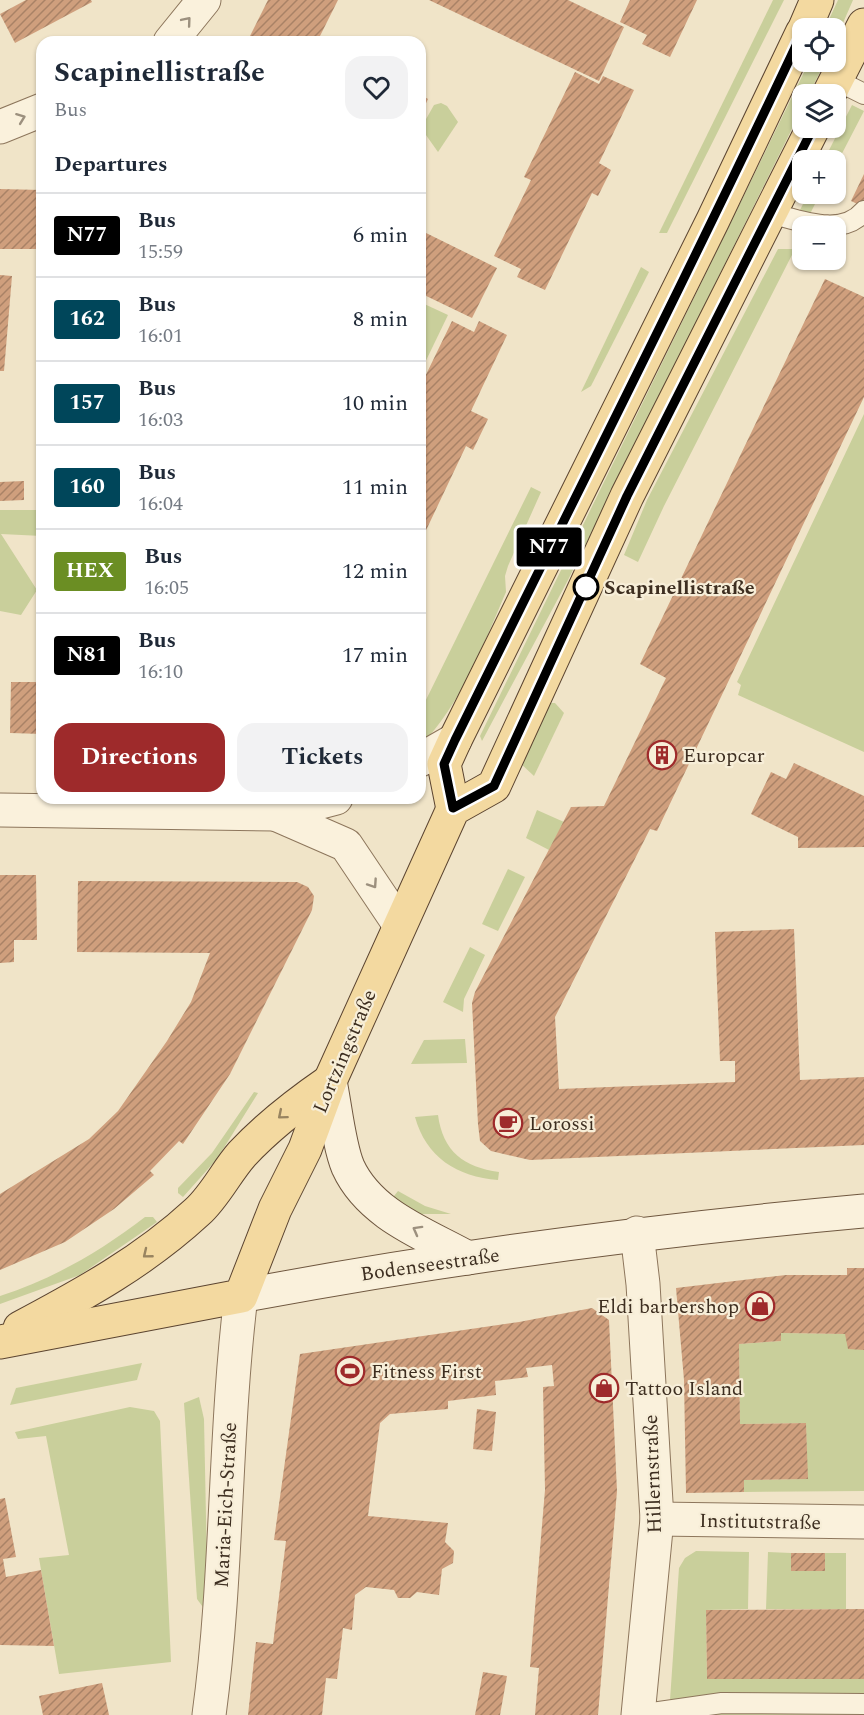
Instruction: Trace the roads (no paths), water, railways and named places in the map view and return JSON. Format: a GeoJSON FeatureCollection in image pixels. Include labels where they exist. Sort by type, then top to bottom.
{"type":"FeatureCollection","features":[{"type":"Feature","properties":{"kind":"main road"},"geometry":{"type":"LineString","coordinates":[[810,18],[818,0]]}},
{"type":"Feature","properties":{"kind":"main road"},"geometry":{"type":"LineString","coordinates":[[845,84],[863,28]]}},
{"type":"Feature","properties":{"kind":"main road"},"geometry":{"type":"LineString","coordinates":[[792,54],[713,220],[577,489],[444,764],[453,808],[494,786],[627,496],[808,138]]}},
{"type":"Feature","properties":{"kind":"main road","name":"Lortzingstraße"},"geometry":{"type":"LineString","coordinates":[[241,1296],[275,1209],[305,1149],[330,1081],[453,808]]}},
{"type":"Feature","properties":{"kind":"main road"},"geometry":{"type":"LineString","coordinates":[[0,1340],[98,1287],[137,1261],[200,1210],[241,1156],[281,1115],[330,1081]]}},
{"type":"Feature","properties":{"kind":"main road","name":"Bodenseestraße"},"geometry":{"type":"LineString","coordinates":[[0,1340],[241,1296]]}},
{"type":"Feature","properties":{"kind":"street"},"geometry":{"type":"LineString","coordinates":[[175,36],[204,0]]}},
{"type":"Feature","properties":{"kind":"street"},"geometry":{"type":"LineString","coordinates":[[0,127],[36,112]]}},
{"type":"Feature","properties":{"kind":"street"},"geometry":{"type":"LineString","coordinates":[[426,757],[455,740]]}},
{"type":"Feature","properties":{"kind":"street"},"geometry":{"type":"LineString","coordinates":[[0,810],[275,814],[313,804]]}},
{"type":"Feature","properties":{"kind":"street"},"geometry":{"type":"LineString","coordinates":[[275,814],[346,845],[399,924]]}},
{"type":"Feature","properties":{"kind":"street"},"geometry":{"type":"LineString","coordinates":[[330,1081],[347,1166],[364,1193],[386,1213],[468,1258]]}},
{"type":"Feature","properties":{"kind":"street","name":"Bodenseestraße"},"geometry":{"type":"LineString","coordinates":[[241,1296],[468,1258],[637,1233],[864,1211]]}},
{"type":"Feature","properties":{"kind":"street","name":"Hillernstraße"},"geometry":{"type":"LineString","coordinates":[[637,1233],[643,1284],[657,1519],[638,1715]]}},
{"type":"Feature","properties":{"kind":"street","name":"Maria-Eich-Straße"},"geometry":{"type":"LineString","coordinates":[[209,1715],[219,1636],[230,1405],[241,1296]]}},
{"type":"Feature","properties":{"kind":"street","name":"Institutstraße"},"geometry":{"type":"LineString","coordinates":[[657,1519],[864,1522]]}},
{"type":"Feature","properties":{"kind":"lane"},"geometry":{"type":"LineString","coordinates":[[770,213],[819,225],[848,224],[857,220],[864,211]]}},
{"type":"Feature","properties":{"kind":"lane"},"geometry":{"type":"LineString","coordinates":[[638,1715],[722,1703],[864,1704]]}},
{"type":"Feature","properties":{"kind":"place","name":"Scapinellistraße"},"geometry":{"type":"Point","coordinates":[586,587]}},
{"type":"Feature","properties":{"kind":"place","name":"Europcar"},"geometry":{"type":"Point","coordinates":[662,755]}},
{"type":"Feature","properties":{"kind":"place","name":"Lorossi"},"geometry":{"type":"Point","coordinates":[508,1123]}},
{"type":"Feature","properties":{"kind":"place","name":"Eldi barbershop"},"geometry":{"type":"Point","coordinates":[760,1306]}},
{"type":"Feature","properties":{"kind":"place","name":"Fitness First"},"geometry":{"type":"Point","coordinates":[350,1371]}},
{"type":"Feature","properties":{"kind":"place","name":"Tattoo Island"},"geometry":{"type":"Point","coordinates":[604,1388]}}]}
